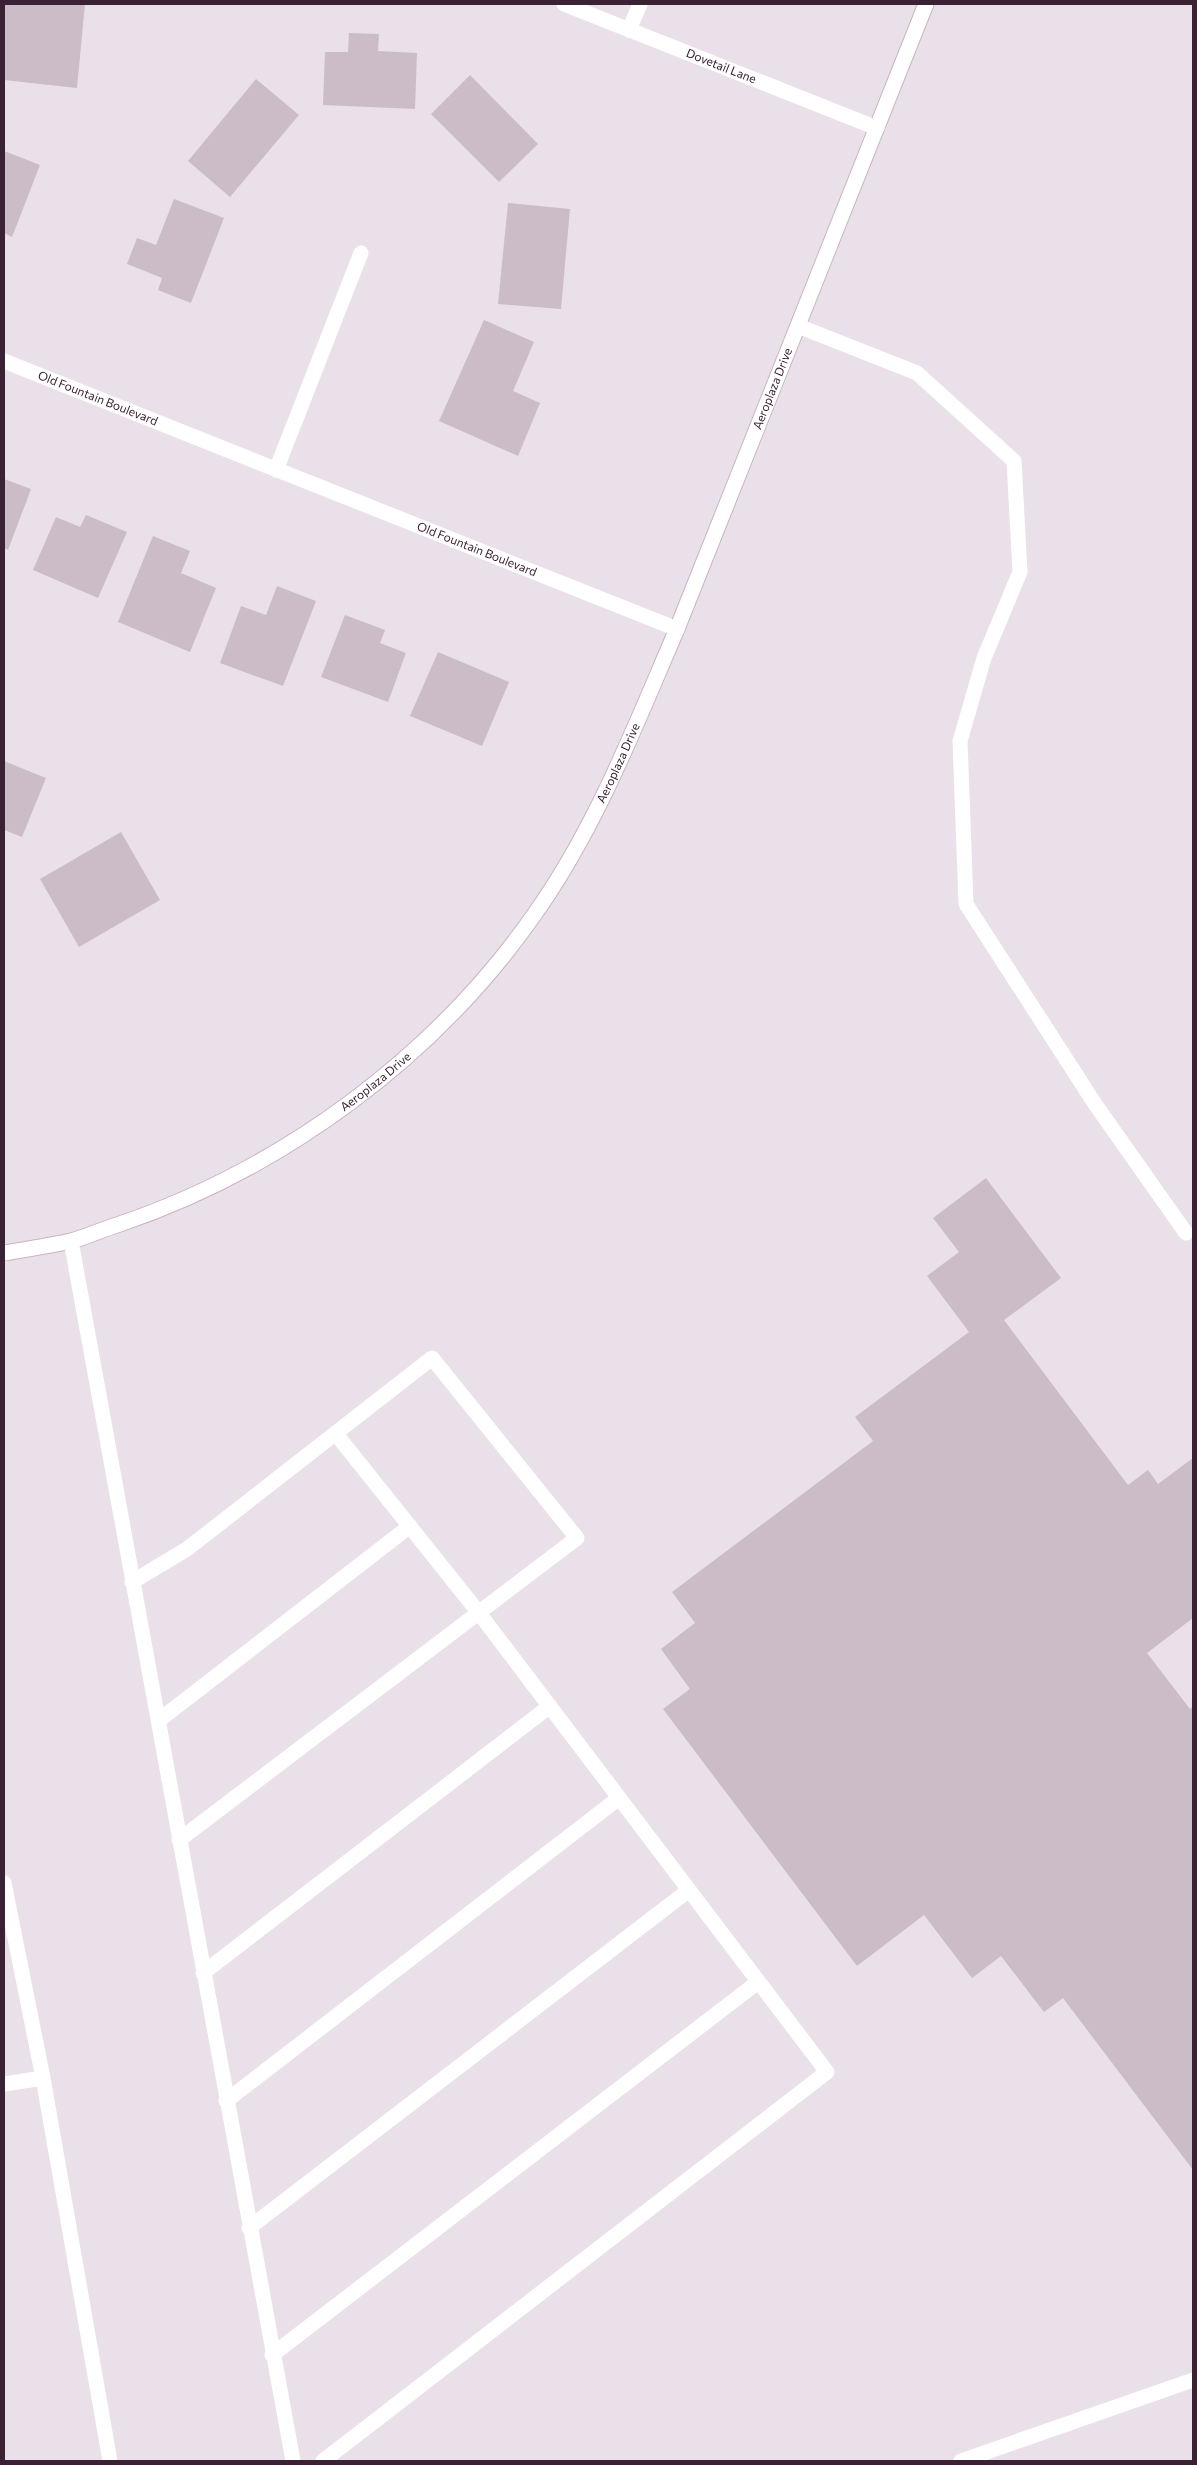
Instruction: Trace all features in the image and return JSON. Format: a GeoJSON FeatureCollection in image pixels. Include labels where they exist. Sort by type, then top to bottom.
{"type":"FeatureCollection","features":[{"type":"Feature","properties":{"kind":"street","name":"Dovetail Lane"},"geometry":{"type":"LineString","coordinates":[[564,4],[877,128]]}},
{"type":"Feature","properties":{"kind":"street"},"geometry":{"type":"LineString","coordinates":[[629,30],[640,4]]}},
{"type":"Feature","properties":{"kind":"street","name":"Aeroplaza Drive"},"geometry":{"type":"LineString","coordinates":[[4,1253],[71,1241],[144,1216],[227,1181],[291,1144],[355,1100],[414,1049],[476,988],[534,915],[578,844],[634,730],[677,628],[926,4]]}},
{"type":"Feature","properties":{"kind":"street"},"geometry":{"type":"LineString","coordinates":[[276,470],[361,253]]}},
{"type":"Feature","properties":{"kind":"street"},"geometry":{"type":"LineString","coordinates":[[798,326],[918,372],[1014,461],[1020,572],[984,658],[960,740],[966,904],[1095,1104],[1186,1233]]}},
{"type":"Feature","properties":{"kind":"street","name":"Old Fountain Boulevard"},"geometry":{"type":"LineString","coordinates":[[4,361],[677,628]]}},
{"type":"Feature","properties":{"kind":"street"},"geometry":{"type":"LineString","coordinates":[[71,1241],[272,2355],[293,2461]]}},
{"type":"Feature","properties":{"kind":"street"},"geometry":{"type":"LineString","coordinates":[[132,1582],[187,1550],[432,1358],[577,1538],[179,1840]]}},
{"type":"Feature","properties":{"kind":"street"},"geometry":{"type":"LineString","coordinates":[[323,2461],[827,2072],[479,1613],[336,1434]]}},
{"type":"Feature","properties":{"kind":"street"},"geometry":{"type":"LineString","coordinates":[[158,1721],[410,1526]]}},
{"type":"Feature","properties":{"kind":"street"},"geometry":{"type":"LineString","coordinates":[[203,1973],[550,1706]]}},
{"type":"Feature","properties":{"kind":"street"},"geometry":{"type":"LineString","coordinates":[[226,2101],[619,1798]]}},
{"type":"Feature","properties":{"kind":"street"},"geometry":{"type":"LineString","coordinates":[[4,1884],[43,2078],[110,2461]]}},
{"type":"Feature","properties":{"kind":"street"},"geometry":{"type":"LineString","coordinates":[[249,2228],[689,1890]]}},
{"type":"Feature","properties":{"kind":"street"},"geometry":{"type":"LineString","coordinates":[[272,2355],[758,1982]]}},
{"type":"Feature","properties":{"kind":"street"},"geometry":{"type":"LineString","coordinates":[[4,2084],[43,2078]]}},
{"type":"Feature","properties":{"kind":"street"},"geometry":{"type":"LineString","coordinates":[[961,2461],[1193,2380]]}},
{"type":"Feature","properties":{"kind":"building"},"geometry":{"type":"Polygon","coordinates":[[[4,4],[85,4],[77,88],[4,80],[4,4]]]}},
{"type":"Feature","properties":{"kind":"building"},"geometry":{"type":"Polygon","coordinates":[[[349,33],[379,34],[378,51],[417,53],[415,109],[323,105],[325,52],[348,52],[349,33]]]}},
{"type":"Feature","properties":{"kind":"building"},"geometry":{"type":"Polygon","coordinates":[[[470,75],[538,144],[499,182],[431,114],[470,75]]]}},
{"type":"Feature","properties":{"kind":"building"},"geometry":{"type":"Polygon","coordinates":[[[256,79],[299,115],[230,197],[188,161],[256,79]]]}},
{"type":"Feature","properties":{"kind":"building"},"geometry":{"type":"Polygon","coordinates":[[[4,151],[40,165],[12,237],[4,233],[4,151]]]}},
{"type":"Feature","properties":{"kind":"building"},"geometry":{"type":"Polygon","coordinates":[[[174,199],[224,218],[191,303],[158,290],[162,278],[127,264],[137,238],[156,245],[174,199]]]}},
{"type":"Feature","properties":{"kind":"building"},"geometry":{"type":"Polygon","coordinates":[[[508,203],[570,209],[561,309],[498,304],[508,203]]]}},
{"type":"Feature","properties":{"kind":"building"},"geometry":{"type":"Polygon","coordinates":[[[484,320],[534,342],[513,391],[540,403],[518,456],[439,421],[484,320]]]}},
{"type":"Feature","properties":{"kind":"building"},"geometry":{"type":"Polygon","coordinates":[[[4,479],[31,489],[8,550],[4,548],[4,479]]]}},
{"type":"Feature","properties":{"kind":"building"},"geometry":{"type":"Polygon","coordinates":[[[86,515],[127,532],[98,598],[33,570],[56,517],[80,527],[86,515]]]}},
{"type":"Feature","properties":{"kind":"building"},"geometry":{"type":"Polygon","coordinates":[[[153,536],[190,551],[181,573],[216,588],[190,652],[118,622],[153,536]]]}},
{"type":"Feature","properties":{"kind":"building"},"geometry":{"type":"Polygon","coordinates":[[[277,586],[316,601],[283,686],[220,663],[241,606],[266,615],[277,586]]]}},
{"type":"Feature","properties":{"kind":"building"},"geometry":{"type":"Polygon","coordinates":[[[345,615],[385,630],[380,643],[406,653],[388,702],[321,677],[345,615]]]}},
{"type":"Feature","properties":{"kind":"building"},"geometry":{"type":"Polygon","coordinates":[[[438,652],[509,682],[482,746],[410,716],[438,652]]]}},
{"type":"Feature","properties":{"kind":"building"},"geometry":{"type":"Polygon","coordinates":[[[4,761],[46,778],[22,837],[4,830],[4,761]]]}},
{"type":"Feature","properties":{"kind":"building"},"geometry":{"type":"Polygon","coordinates":[[[121,832],[160,900],[79,947],[40,879],[121,832]]]}},
{"type":"Feature","properties":{"kind":"building"},"geometry":{"type":"Polygon","coordinates":[[[986,1178],[1061,1278],[1004,1320],[1128,1485],[1148,1470],[1158,1484],[1193,1458],[1193,1618],[1147,1653],[1190,1709],[1193,1706],[1193,2170],[1063,1998],[1044,2012],[1001,1956],[972,1978],[924,1915],[857,1966],[663,1709],[690,1689],[661,1649],[695,1623],[672,1592],[873,1441],[855,1417],[969,1332],[927,1276],[959,1252],[933,1218],[986,1178]]]}}]}
